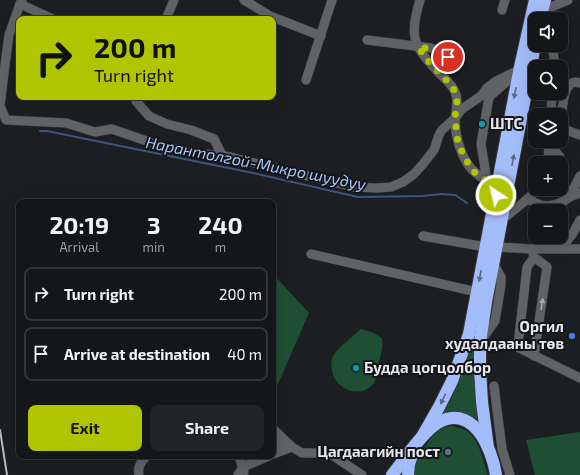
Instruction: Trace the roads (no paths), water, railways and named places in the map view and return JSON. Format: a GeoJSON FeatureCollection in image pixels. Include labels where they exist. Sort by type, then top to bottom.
{"type":"FeatureCollection","features":[{"type":"Feature","properties":{"kind":"highway"},"geometry":{"type":"LineString","coordinates":[[499,216],[496,195],[519,70],[535,0]]}},
{"type":"Feature","properties":{"kind":"highway"},"geometry":{"type":"LineString","coordinates":[[392,475],[423,435],[439,407],[458,365],[469,334],[477,292],[499,216],[534,52]]}},
{"type":"Feature","properties":{"kind":"highway"},"geometry":{"type":"LineString","coordinates":[[491,247],[493,264],[480,342],[482,402],[488,448],[496,475]]}},
{"type":"Feature","properties":{"kind":"highway"},"geometry":{"type":"LineString","coordinates":[[423,435],[436,424],[444,420],[458,419],[472,424],[477,428],[488,448]]}},
{"type":"Feature","properties":{"kind":"highway"},"geometry":{"type":"LineString","coordinates":[[408,475],[409,464],[414,448]]}},
{"type":"Feature","properties":{"kind":"lane"},"geometry":{"type":"LineString","coordinates":[[167,16],[174,0]]}},
{"type":"Feature","properties":{"kind":"lane"},"geometry":{"type":"LineString","coordinates":[[246,0],[270,16]]}},
{"type":"Feature","properties":{"kind":"lane"},"geometry":{"type":"LineString","coordinates":[[306,80],[332,0]]}},
{"type":"Feature","properties":{"kind":"lane"},"geometry":{"type":"LineString","coordinates":[[420,0],[413,31],[415,39],[418,47],[430,63],[453,87],[457,100],[455,118],[458,144],[469,165],[476,174],[487,181]]}},
{"type":"Feature","properties":{"kind":"lane"},"geometry":{"type":"LineString","coordinates":[[502,10],[505,0]]}},
{"type":"Feature","properties":{"kind":"lane"},"geometry":{"type":"LineString","coordinates":[[542,10],[568,0]]}},
{"type":"Feature","properties":{"kind":"lane"},"geometry":{"type":"LineString","coordinates":[[47,16],[21,2],[9,35],[4,73],[0,106],[6,120],[66,123],[95,132],[112,129],[161,146],[201,154],[222,155],[353,187],[391,187],[403,182],[414,174],[423,164],[434,150],[442,130],[467,105],[481,96],[487,88],[496,81],[519,70]]}},
{"type":"Feature","properties":{"kind":"lane"},"geometry":{"type":"LineString","coordinates":[[276,18],[321,36]]}},
{"type":"Feature","properties":{"kind":"lane"},"geometry":{"type":"LineString","coordinates":[[367,40],[437,50],[448,57]]}},
{"type":"Feature","properties":{"kind":"lane"},"geometry":{"type":"LineString","coordinates":[[496,195],[487,181],[481,144],[489,97],[519,70]]}},
{"type":"Feature","properties":{"kind":"lane"},"geometry":{"type":"LineString","coordinates":[[563,108],[565,94],[568,86],[571,83],[580,83]]}},
{"type":"Feature","properties":{"kind":"lane"},"geometry":{"type":"LineString","coordinates":[[136,100],[149,116],[167,124],[191,130],[214,139],[222,155]]}},
{"type":"Feature","properties":{"kind":"lane"},"geometry":{"type":"LineString","coordinates":[[568,131],[580,135]]}},
{"type":"Feature","properties":{"kind":"lane"},"geometry":{"type":"LineString","coordinates":[[563,204],[580,176]]}},
{"type":"Feature","properties":{"kind":"lane"},"geometry":{"type":"LineString","coordinates":[[528,200],[542,206],[548,206],[580,193]]}},
{"type":"Feature","properties":{"kind":"lane"},"geometry":{"type":"LineString","coordinates":[[499,216],[513,210],[532,196]]}},
{"type":"Feature","properties":{"kind":"lane"},"geometry":{"type":"LineString","coordinates":[[568,240],[575,232],[580,220]]}},
{"type":"Feature","properties":{"kind":"lane"},"geometry":{"type":"LineString","coordinates":[[423,236],[533,253],[556,249],[580,249]]}},
{"type":"Feature","properties":{"kind":"lane"},"geometry":{"type":"LineString","coordinates":[[556,249],[563,244]]}},
{"type":"Feature","properties":{"kind":"lane"},"geometry":{"type":"LineString","coordinates":[[533,253],[547,267],[534,356]]}},
{"type":"Feature","properties":{"kind":"lane"},"geometry":{"type":"LineString","coordinates":[[533,253],[527,267],[518,345],[519,348],[580,378]]}},
{"type":"Feature","properties":{"kind":"lane"},"geometry":{"type":"LineString","coordinates":[[311,254],[477,292]]}},
{"type":"Feature","properties":{"kind":"lane"},"geometry":{"type":"LineString","coordinates":[[494,386],[502,449],[510,475]]}},
{"type":"Feature","properties":{"kind":"lane"},"geometry":{"type":"LineString","coordinates":[[276,432],[292,447],[302,453],[329,453],[362,475]]}},
{"type":"Feature","properties":{"kind":"lane"},"geometry":{"type":"LineString","coordinates":[[276,444],[292,447]]}},
{"type":"Feature","properties":{"kind":"lane"},"geometry":{"type":"LineString","coordinates":[[276,453],[292,447]]}},
{"type":"Feature","properties":{"kind":"lane"},"geometry":{"type":"LineString","coordinates":[[139,475],[138,470],[144,459]]}},
{"type":"Feature","properties":{"kind":"lane"},"geometry":{"type":"LineString","coordinates":[[240,459],[242,472],[264,459]]}},
{"type":"Feature","properties":{"kind":"waterway","name":"Нарантолгой-Микро шуудуу"},"geometry":{"type":"LineString","coordinates":[[40,131],[47,131],[253,173],[358,197],[422,196],[441,194],[455,195],[467,203]]}},
{"type":"Feature","properties":{"kind":"railway"},"geometry":{"type":"LineString","coordinates":[[0,430],[7,475]]}},
{"type":"Feature","properties":{"kind":"place","name":"ШТС"},"geometry":{"type":"Point","coordinates":[482,124]}},
{"type":"Feature","properties":{"kind":"place","name":"Оргил худалдааны төв"},"geometry":{"type":"Point","coordinates":[572,336]}},
{"type":"Feature","properties":{"kind":"place","name":"Будда цогцолбор"},"geometry":{"type":"Point","coordinates":[356,368]}},
{"type":"Feature","properties":{"kind":"place","name":"Цагдаагийн пост"},"geometry":{"type":"Point","coordinates":[448,452]}}]}
